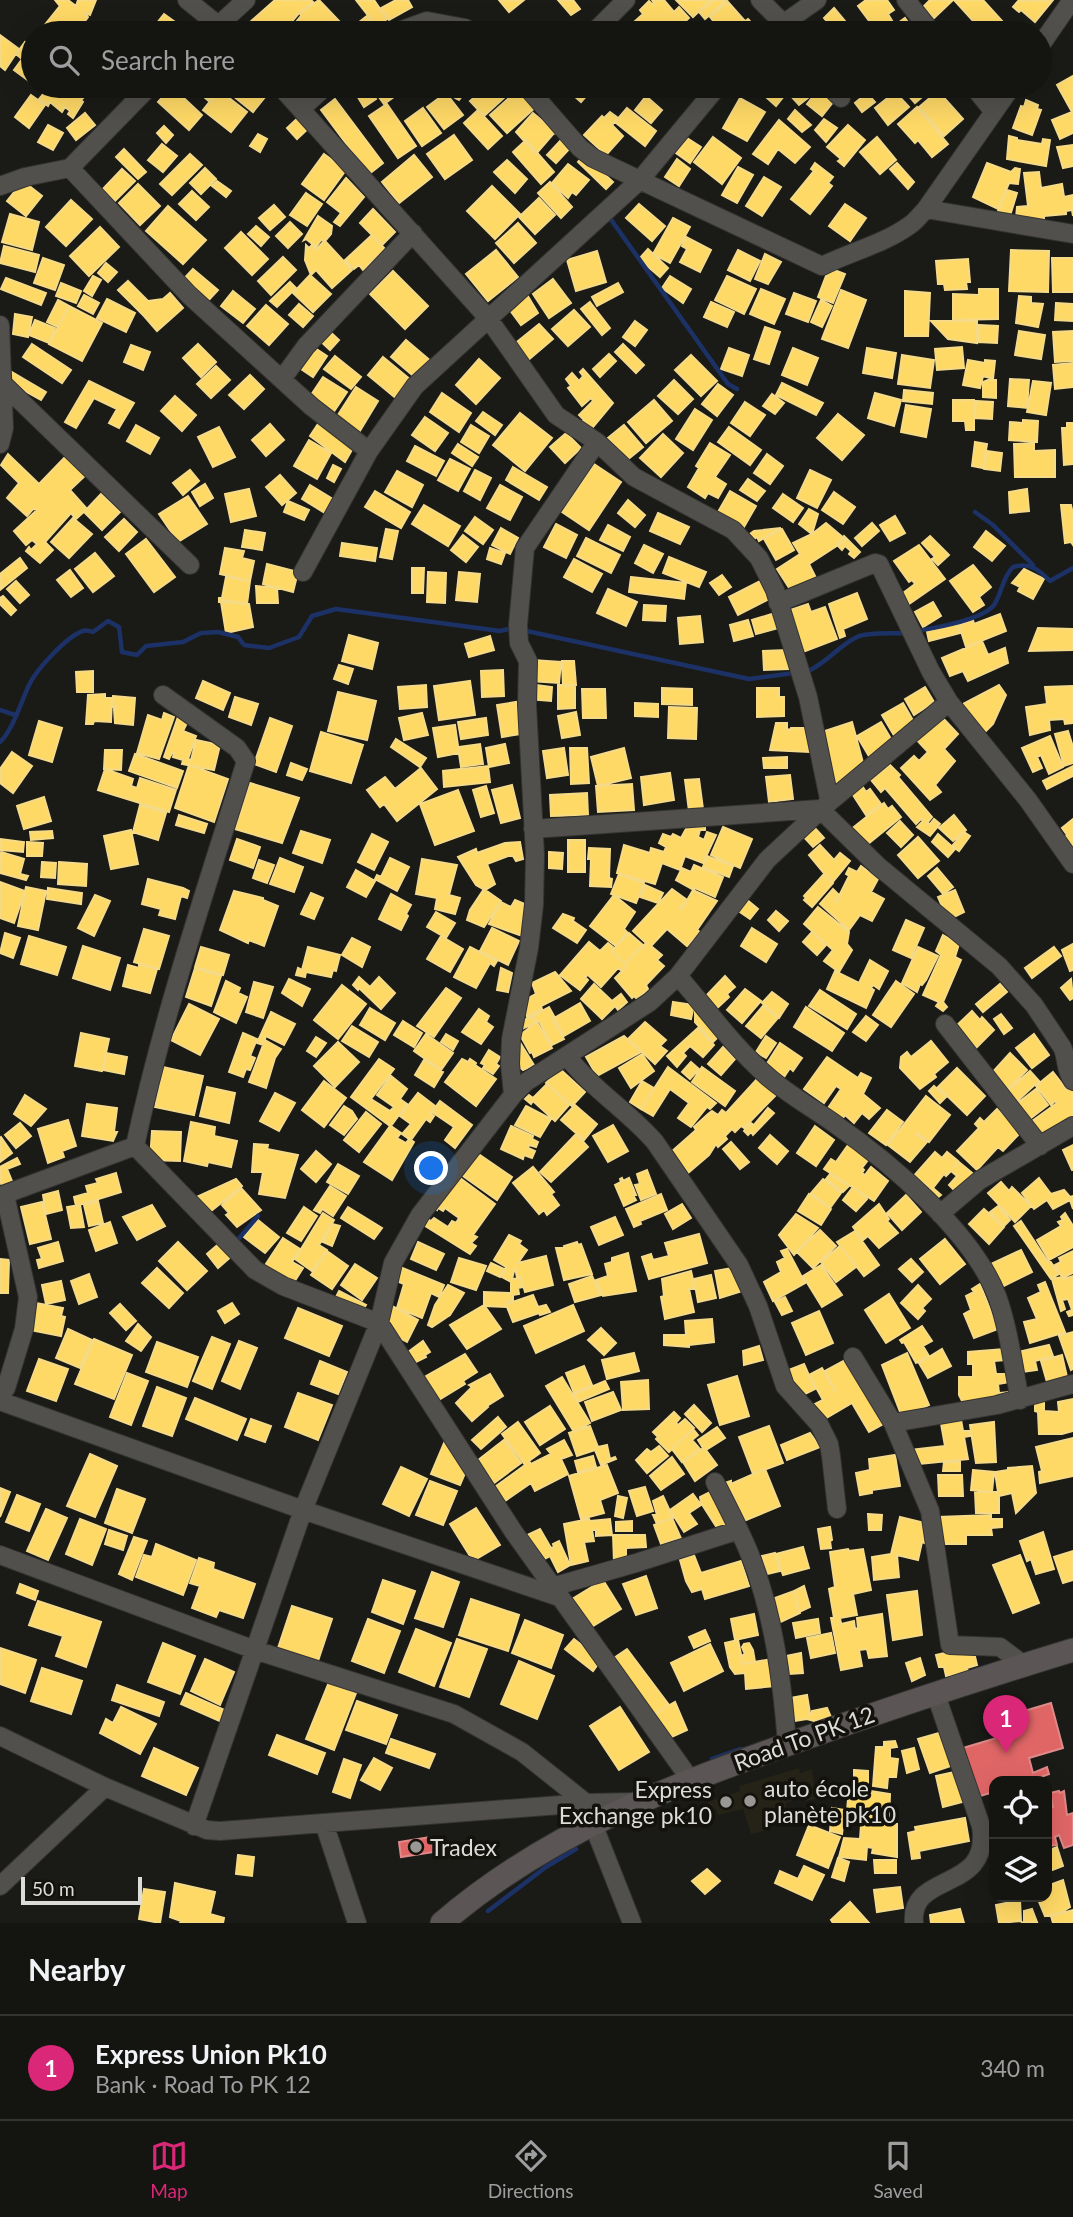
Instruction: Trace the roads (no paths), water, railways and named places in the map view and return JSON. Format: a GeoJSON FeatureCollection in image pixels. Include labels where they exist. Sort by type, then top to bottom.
{"type":"FeatureCollection","features":[{"type":"Feature","properties":{"kind":"main road","name":"Road To PK 12"},"geometry":{"type":"LineString","coordinates":[[442,1923],[589,1813],[636,1801],[690,1779],[935,1692],[1073,1650]]}},
{"type":"Feature","properties":{"kind":"street"},"geometry":{"type":"LineString","coordinates":[[187,0],[209,21]]}},
{"type":"Feature","properties":{"kind":"street"},"geometry":{"type":"LineString","coordinates":[[228,21],[246,0]]}},
{"type":"Feature","properties":{"kind":"street"},"geometry":{"type":"LineString","coordinates":[[605,21],[626,0]]}},
{"type":"Feature","properties":{"kind":"street"},"geometry":{"type":"LineString","coordinates":[[760,0],[775,21]]}},
{"type":"Feature","properties":{"kind":"street"},"geometry":{"type":"LineString","coordinates":[[792,21],[817,0]]}},
{"type":"Feature","properties":{"kind":"street"},"geometry":{"type":"LineString","coordinates":[[906,0],[923,21]]}},
{"type":"Feature","properties":{"kind":"street"},"geometry":{"type":"LineString","coordinates":[[1052,29],[1072,0]]}},
{"type":"Feature","properties":{"kind":"street"},"geometry":{"type":"LineString","coordinates":[[0,186],[25,177],[70,168],[138,98]]}},
{"type":"Feature","properties":{"kind":"street"},"geometry":{"type":"LineString","coordinates":[[292,98],[488,317],[556,415],[597,442],[634,477],[733,530],[759,558],[778,603],[808,697],[830,792],[823,807]]}},
{"type":"Feature","properties":{"kind":"street"},"geometry":{"type":"LineString","coordinates":[[302,108],[313,98]]}},
{"type":"Feature","properties":{"kind":"street"},"geometry":{"type":"LineString","coordinates":[[541,98],[580,148],[593,158],[822,266],[873,245],[911,225],[926,209],[1004,98]]}},
{"type":"Feature","properties":{"kind":"street"},"geometry":{"type":"LineString","coordinates":[[303,572],[369,451],[415,386],[640,180],[708,98]]}},
{"type":"Feature","properties":{"kind":"street"},"geometry":{"type":"LineString","coordinates":[[983,98],[994,112]]}},
{"type":"Feature","properties":{"kind":"street"},"geometry":{"type":"LineString","coordinates":[[70,168],[189,295],[312,407],[369,451]]}},
{"type":"Feature","properties":{"kind":"street"},"geometry":{"type":"LineString","coordinates":[[926,209],[1073,234]]}},
{"type":"Feature","properties":{"kind":"street"},"geometry":{"type":"LineString","coordinates":[[282,379],[306,346],[413,233]]}},
{"type":"Feature","properties":{"kind":"street"},"geometry":{"type":"LineString","coordinates":[[0,325],[4,385],[4,428],[0,444]]}},
{"type":"Feature","properties":{"kind":"street"},"geometry":{"type":"LineString","coordinates":[[4,385],[190,565]]}},
{"type":"Feature","properties":{"kind":"street"},"geometry":{"type":"LineString","coordinates":[[513,1095],[511,1039],[530,948],[534,905],[535,855],[527,661],[519,643],[518,625],[525,548],[597,442]]}},
{"type":"Feature","properties":{"kind":"street"},"geometry":{"type":"LineString","coordinates":[[778,603],[875,563],[879,564],[931,673],[949,702],[1028,800],[1073,864]]}},
{"type":"Feature","properties":{"kind":"street"},"geometry":{"type":"LineString","coordinates":[[135,1146],[168,1011],[246,761],[237,748],[163,695]]}},
{"type":"Feature","properties":{"kind":"street"},"geometry":{"type":"LineString","coordinates":[[194,1826],[303,1510],[379,1323],[393,1263],[420,1215],[526,1082],[650,1002],[678,976],[767,860],[823,807],[949,702]]}},
{"type":"Feature","properties":{"kind":"street"},"geometry":{"type":"LineString","coordinates":[[533,829],[823,807]]}},
{"type":"Feature","properties":{"kind":"street"},"geometry":{"type":"LineString","coordinates":[[823,807],[878,866],[999,966],[1034,1006],[1062,1047],[1067,1072],[1073,1081]]}},
{"type":"Feature","properties":{"kind":"street"},"geometry":{"type":"LineString","coordinates":[[678,976],[767,1076],[838,1126],[927,1198],[940,1214],[984,1269],[996,1295],[1004,1318],[1020,1400]]}},
{"type":"Feature","properties":{"kind":"street"},"geometry":{"type":"LineString","coordinates":[[945,1024],[1040,1146]]}},
{"type":"Feature","properties":{"kind":"street"},"geometry":{"type":"LineString","coordinates":[[567,1056],[580,1073],[640,1124],[655,1142],[739,1265],[758,1306],[785,1386],[819,1424],[829,1444],[838,1509]]}},
{"type":"Feature","properties":{"kind":"street"},"geometry":{"type":"LineString","coordinates":[[940,1214],[980,1180],[1073,1126]]}},
{"type":"Feature","properties":{"kind":"street"},"geometry":{"type":"LineString","coordinates":[[135,1146],[3,1195],[28,1297],[24,1329],[6,1388],[0,1398],[303,1510],[556,1592],[738,1530]]}},
{"type":"Feature","properties":{"kind":"street"},"geometry":{"type":"LineString","coordinates":[[135,1146],[255,1270],[283,1286],[379,1323],[513,1531],[690,1779]]}},
{"type":"Feature","properties":{"kind":"street"},"geometry":{"type":"LineString","coordinates":[[853,1357],[893,1423],[930,1511],[950,1645],[1000,1647],[1024,1665]]}},
{"type":"Feature","properties":{"kind":"street"},"geometry":{"type":"LineString","coordinates":[[893,1423],[1020,1400],[1073,1384]]}},
{"type":"Feature","properties":{"kind":"street"},"geometry":{"type":"LineString","coordinates":[[715,1482],[757,1575],[783,1683],[787,1744]]}},
{"type":"Feature","properties":{"kind":"street"},"geometry":{"type":"LineString","coordinates":[[0,1555],[255,1650],[454,1714],[522,1752],[589,1813],[632,1923]]}},
{"type":"Feature","properties":{"kind":"street"},"geometry":{"type":"LineString","coordinates":[[914,1923],[915,1905],[920,1898],[958,1876],[975,1863],[982,1852],[981,1826],[935,1692]]}},
{"type":"Feature","properties":{"kind":"street"},"geometry":{"type":"LineString","coordinates":[[0,1736],[194,1826],[220,1831],[324,1823],[589,1813]]}},
{"type":"Feature","properties":{"kind":"street"},"geometry":{"type":"LineString","coordinates":[[0,1886],[105,1787]]}},
{"type":"Feature","properties":{"kind":"street"},"geometry":{"type":"LineString","coordinates":[[324,1823],[357,1923]]}},
{"type":"Feature","properties":{"kind":"waterway"},"geometry":{"type":"LineString","coordinates":[[607,214],[728,384],[737,389]]}},
{"type":"Feature","properties":{"kind":"waterway"},"geometry":{"type":"LineString","coordinates":[[975,512],[993,525],[1033,565]]}},
{"type":"Feature","properties":{"kind":"waterway"},"geometry":{"type":"LineString","coordinates":[[917,631],[958,622],[988,610],[997,600],[1013,567],[1034,568],[1050,581],[1073,568]]}},
{"type":"Feature","properties":{"kind":"waterway"},"geometry":{"type":"LineString","coordinates":[[0,742],[13,723],[29,685],[45,663],[76,634],[93,632],[108,621],[119,627],[122,652],[137,655],[146,646],[183,642],[201,633],[218,632],[238,637],[244,645],[269,648],[299,637],[312,616],[336,609],[500,631],[513,628]]}},
{"type":"Feature","properties":{"kind":"waterway"},"geometry":{"type":"LineString","coordinates":[[522,630],[749,679],[794,673]]}},
{"type":"Feature","properties":{"kind":"waterway"},"geometry":{"type":"LineString","coordinates":[[806,672],[862,635],[908,633]]}},
{"type":"Feature","properties":{"kind":"waterway"},"geometry":{"type":"LineString","coordinates":[[0,710],[15,715]]}},
{"type":"Feature","properties":{"kind":"waterway"},"geometry":{"type":"LineString","coordinates":[[235,1243],[258,1216]]}},
{"type":"Feature","properties":{"kind":"waterway"},"geometry":{"type":"LineString","coordinates":[[712,1759],[741,1749]]}},
{"type":"Feature","properties":{"kind":"waterway"},"geometry":{"type":"LineString","coordinates":[[488,1911],[546,1867],[576,1849]]}},
{"type":"Feature","properties":{"kind":"place","name":"Express Union Pk10"},"geometry":{"type":"Point","coordinates":[1006,1753]}},
{"type":"Feature","properties":{"kind":"place","name":"auto école planète pk10"},"geometry":{"type":"Point","coordinates":[750,1801]}},
{"type":"Feature","properties":{"kind":"place","name":"Express Exchange pk10"},"geometry":{"type":"Point","coordinates":[726,1802]}},
{"type":"Feature","properties":{"kind":"place","name":"Tradex"},"geometry":{"type":"Point","coordinates":[416,1847]}}]}
